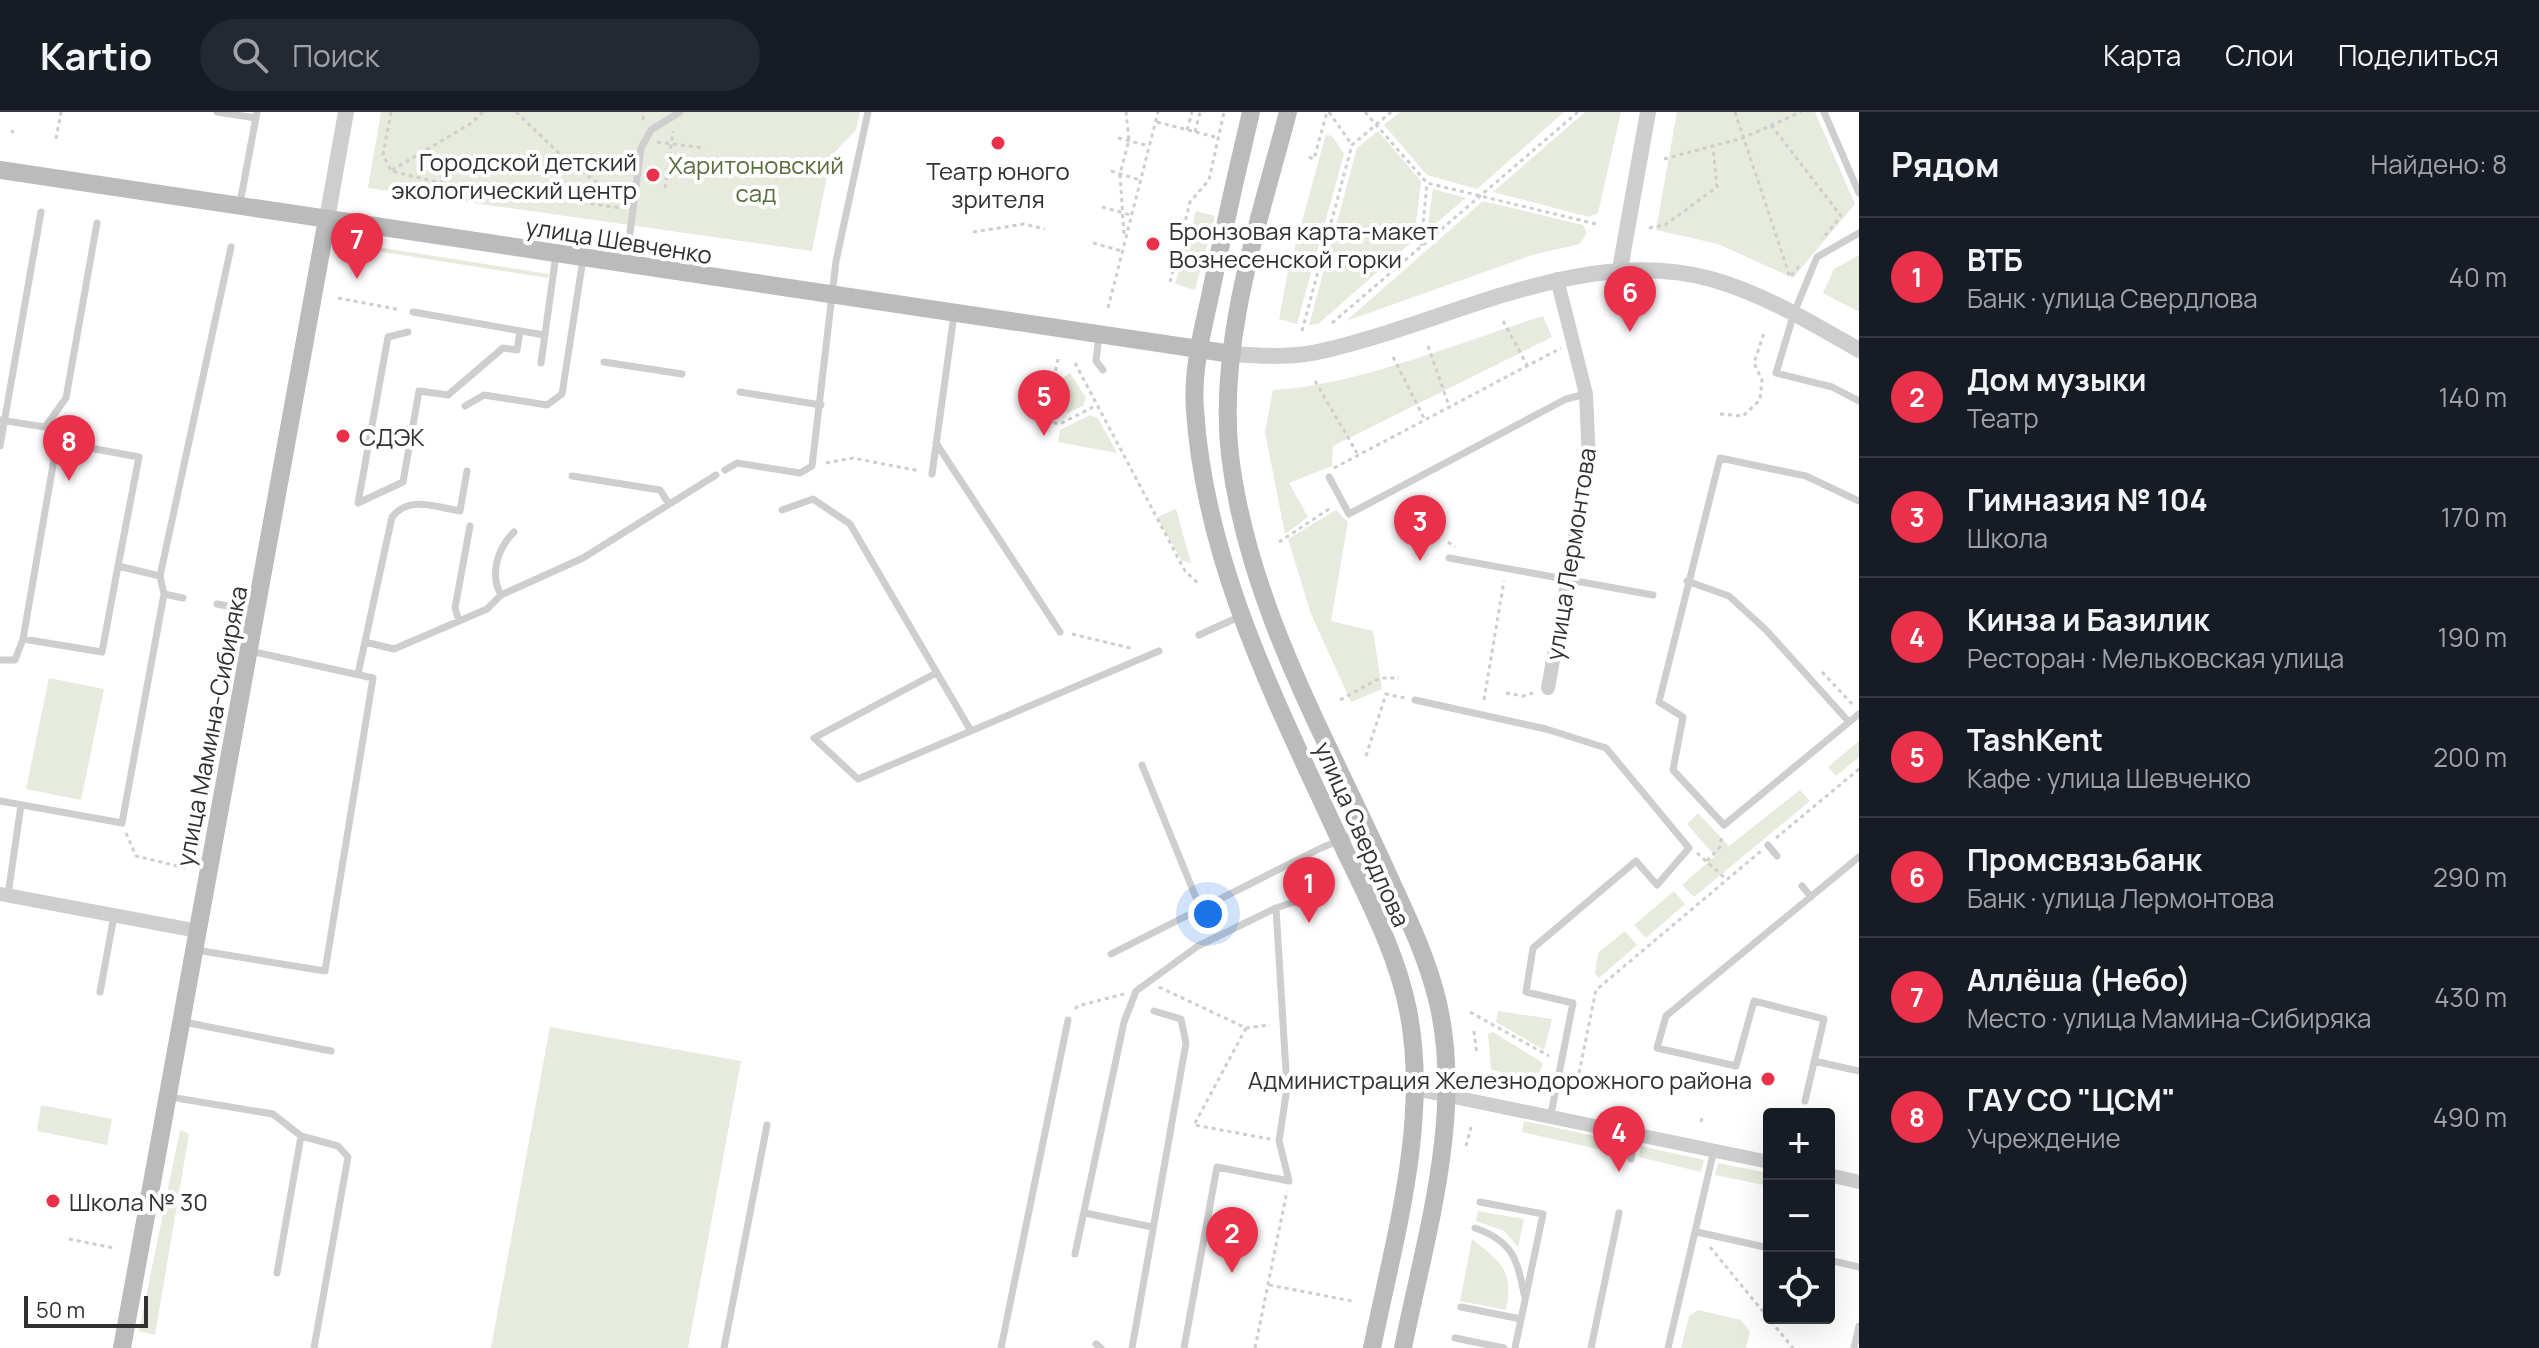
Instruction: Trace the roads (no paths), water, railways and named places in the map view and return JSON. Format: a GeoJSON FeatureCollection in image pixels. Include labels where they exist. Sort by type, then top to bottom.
{"type":"FeatureCollection","features":[{"type":"Feature","properties":{"kind":"main road","name":"улица Свердлова"},"geometry":{"type":"LineString","coordinates":[[1251,112],[1199,349],[1194,405],[1198,451],[1220,552],[1261,671],[1340,840],[1397,972],[1408,1009],[1415,1089],[1411,1141],[1372,1348]]}},
{"type":"Feature","properties":{"kind":"main road","name":"улица Свердлова"},"geometry":{"type":"LineString","coordinates":[[1288,112],[1232,354],[1230,452],[1248,545],[1265,604],[1426,964],[1438,1005],[1446,1093],[1438,1169],[1403,1348]]}},
{"type":"Feature","properties":{"kind":"main road","name":"улица Шевченко"},"geometry":{"type":"LineString","coordinates":[[0,170],[832,297],[1099,332],[1232,354]]}},
{"type":"Feature","properties":{"kind":"main road","name":"улица Мамина-Сибиряка"},"geometry":{"type":"LineString","coordinates":[[122,1348],[327,219]]}},
{"type":"Feature","properties":{"kind":"street","name":"улица Мамина-Сибиряка"},"geometry":{"type":"LineString","coordinates":[[327,219],[346,112]]}},
{"type":"Feature","properties":{"kind":"street"},"geometry":{"type":"LineString","coordinates":[[1620,269],[1648,112]]}},
{"type":"Feature","properties":{"kind":"street"},"geometry":{"type":"LineString","coordinates":[[1232,354],[1270,357],[1320,352],[1557,279],[1620,269],[1709,279],[1794,313],[1859,350]]}},
{"type":"Feature","properties":{"kind":"street","name":"улица Лермонтова"},"geometry":{"type":"LineString","coordinates":[[1548,688],[1589,461],[1586,394],[1557,279]]}},
{"type":"Feature","properties":{"kind":"street"},"geometry":{"type":"LineString","coordinates":[[4,894],[114,915],[196,940]]}},
{"type":"Feature","properties":{"kind":"street"},"geometry":{"type":"LineString","coordinates":[[1415,1089],[1551,1114],[1763,1161]]}},
{"type":"Feature","properties":{"kind":"street"},"geometry":{"type":"LineString","coordinates":[[1835,1176],[1859,1182]]}},
{"type":"Feature","properties":{"kind":"lane"},"geometry":{"type":"LineString","coordinates":[[217,112],[257,115],[239,205]]}},
{"type":"Feature","properties":{"kind":"lane"},"geometry":{"type":"LineString","coordinates":[[725,470],[737,463],[800,473],[812,466],[836,261],[868,112]]}},
{"type":"Feature","properties":{"kind":"lane"},"geometry":{"type":"LineString","coordinates":[[1824,112],[1859,193]]}},
{"type":"Feature","properties":{"kind":"lane"},"geometry":{"type":"LineString","coordinates":[[626,265],[641,148],[651,130],[678,114]]}},
{"type":"Feature","properties":{"kind":"lane"},"geometry":{"type":"LineString","coordinates":[[0,446],[2,420],[41,212]]}},
{"type":"Feature","properties":{"kind":"lane"},"geometry":{"type":"LineString","coordinates":[[2,420],[45,427],[66,398],[97,223]]}},
{"type":"Feature","properties":{"kind":"lane"},"geometry":{"type":"LineString","coordinates":[[1859,233],[1817,257],[1794,313],[1776,373],[1832,387],[1859,401]]}},
{"type":"Feature","properties":{"kind":"lane"},"geometry":{"type":"LineString","coordinates":[[0,801],[122,823],[164,594],[160,576],[231,247]]}},
{"type":"Feature","properties":{"kind":"lane"},"geometry":{"type":"LineString","coordinates":[[541,363],[556,255]]}},
{"type":"Feature","properties":{"kind":"lane"},"geometry":{"type":"LineString","coordinates":[[465,406],[484,395],[547,405],[562,394],[583,259]]}},
{"type":"Feature","properties":{"kind":"lane"},"geometry":{"type":"LineString","coordinates":[[413,312],[544,335]]}},
{"type":"Feature","properties":{"kind":"lane"},"geometry":{"type":"LineString","coordinates":[[932,474],[954,315]]}},
{"type":"Feature","properties":{"kind":"lane"},"geometry":{"type":"LineString","coordinates":[[408,332],[388,337],[358,503],[403,482],[419,391],[448,395],[503,348],[517,350],[520,331]]}},
{"type":"Feature","properties":{"kind":"lane"},"geometry":{"type":"LineString","coordinates":[[1099,332],[1096,361],[1103,370]]}},
{"type":"Feature","properties":{"kind":"lane"},"geometry":{"type":"LineString","coordinates":[[568,356],[580,358]]}},
{"type":"Feature","properties":{"kind":"lane"},"geometry":{"type":"LineString","coordinates":[[604,362],[682,374]]}},
{"type":"Feature","properties":{"kind":"lane"},"geometry":{"type":"LineString","coordinates":[[740,392],[821,405]]}},
{"type":"Feature","properties":{"kind":"lane"},"geometry":{"type":"LineString","coordinates":[[1329,477],[1349,514],[1566,399],[1586,394]]}},
{"type":"Feature","properties":{"kind":"lane"},"geometry":{"type":"LineString","coordinates":[[0,660],[15,660],[23,639],[57,442],[139,457],[102,652],[23,639]]}},
{"type":"Feature","properties":{"kind":"lane"},"geometry":{"type":"LineString","coordinates":[[936,443],[1060,632]]}},
{"type":"Feature","properties":{"kind":"lane"},"geometry":{"type":"LineString","coordinates":[[1857,711],[1849,722],[1724,825],[1673,770],[1683,717],[1659,702],[1720,458],[1806,476],[1859,501]]}},
{"type":"Feature","properties":{"kind":"lane"},"geometry":{"type":"LineString","coordinates":[[358,674],[392,517],[401,507],[412,503],[460,511],[467,471]]}},
{"type":"Feature","properties":{"kind":"lane"},"geometry":{"type":"LineString","coordinates":[[365,642],[394,649],[487,609],[501,595],[573,563],[716,475]]}},
{"type":"Feature","properties":{"kind":"lane"},"geometry":{"type":"LineString","coordinates":[[572,476],[660,490],[669,504]]}},
{"type":"Feature","properties":{"kind":"lane"},"geometry":{"type":"LineString","coordinates":[[782,510],[813,499],[850,524],[971,731]]}},
{"type":"Feature","properties":{"kind":"lane"},"geometry":{"type":"LineString","coordinates":[[459,621],[455,608],[470,526]]}},
{"type":"Feature","properties":{"kind":"lane"},"geometry":{"type":"LineString","coordinates":[[501,595],[495,585],[500,546],[514,532]]}},
{"type":"Feature","properties":{"kind":"lane"},"geometry":{"type":"LineString","coordinates":[[1449,558],[1653,595]]}},
{"type":"Feature","properties":{"kind":"lane"},"geometry":{"type":"LineString","coordinates":[[118,566],[160,576]]}},
{"type":"Feature","properties":{"kind":"lane"},"geometry":{"type":"LineString","coordinates":[[1687,581],[1729,596],[1766,630],[1849,722]]}},
{"type":"Feature","properties":{"kind":"lane"},"geometry":{"type":"LineString","coordinates":[[164,594],[183,598]]}},
{"type":"Feature","properties":{"kind":"lane"},"geometry":{"type":"LineString","coordinates":[[217,604],[232,607]]}},
{"type":"Feature","properties":{"kind":"lane"},"geometry":{"type":"LineString","coordinates":[[1199,635],[1241,616]]}},
{"type":"Feature","properties":{"kind":"lane"},"geometry":{"type":"LineString","coordinates":[[196,940],[325,971],[373,678],[250,651]]}},
{"type":"Feature","properties":{"kind":"lane"},"geometry":{"type":"LineString","coordinates":[[936,673],[814,738],[858,779],[1157,652]]}},
{"type":"Feature","properties":{"kind":"lane"},"geometry":{"type":"LineString","coordinates":[[1415,700],[1546,729],[1606,748],[1689,848],[1657,885],[1636,861],[1533,948],[1526,992],[1573,1003],[1551,1114]]}},
{"type":"Feature","properties":{"kind":"lane"},"geometry":{"type":"LineString","coordinates":[[1142,765],[1201,910]]}},
{"type":"Feature","properties":{"kind":"lane"},"geometry":{"type":"LineString","coordinates":[[4,894],[21,805]]}},
{"type":"Feature","properties":{"kind":"lane"},"geometry":{"type":"LineString","coordinates":[[1111,954],[1367,829]]}},
{"type":"Feature","properties":{"kind":"lane"},"geometry":{"type":"LineString","coordinates":[[1768,845],[1777,856]]}},
{"type":"Feature","properties":{"kind":"lane"},"geometry":{"type":"LineString","coordinates":[[1805,1101],[1824,1019],[1754,1001],[1736,1066],[1657,1048],[1666,1016],[1859,857]]}},
{"type":"Feature","properties":{"kind":"lane"},"geometry":{"type":"LineString","coordinates":[[1802,886],[1811,897]]}},
{"type":"Feature","properties":{"kind":"lane"},"geometry":{"type":"LineString","coordinates":[[1075,1254],[1124,1022],[1136,991],[1198,946],[1276,908],[1309,897]]}},
{"type":"Feature","properties":{"kind":"lane"},"geometry":{"type":"LineString","coordinates":[[1184,1348],[1217,1167],[1289,1181],[1279,1141],[1287,1088],[1276,908]]}},
{"type":"Feature","properties":{"kind":"lane"},"geometry":{"type":"LineString","coordinates":[[100,992],[114,915]]}},
{"type":"Feature","properties":{"kind":"lane"},"geometry":{"type":"LineString","coordinates":[[1132,1348],[1186,1043],[1181,1019],[1154,1011]]}},
{"type":"Feature","properties":{"kind":"lane"},"geometry":{"type":"LineString","coordinates":[[1001,1348],[1068,1020]]}},
{"type":"Feature","properties":{"kind":"lane"},"geometry":{"type":"LineString","coordinates":[[181,1021],[331,1051]]}},
{"type":"Feature","properties":{"kind":"lane"},"geometry":{"type":"LineString","coordinates":[[1814,1061],[1859,1071]]}},
{"type":"Feature","properties":{"kind":"lane"},"geometry":{"type":"LineString","coordinates":[[168,1096],[273,1114],[301,1136],[338,1146],[348,1157],[314,1348]]}},
{"type":"Feature","properties":{"kind":"lane"},"geometry":{"type":"LineString","coordinates":[[724,1348],[767,1125]]}},
{"type":"Feature","properties":{"kind":"lane"},"geometry":{"type":"LineString","coordinates":[[1631,1159],[1637,1133]]}},
{"type":"Feature","properties":{"kind":"lane"},"geometry":{"type":"LineString","coordinates":[[277,1273],[301,1136]]}},
{"type":"Feature","properties":{"kind":"lane"},"geometry":{"type":"LineString","coordinates":[[1668,1348],[1714,1150]]}},
{"type":"Feature","properties":{"kind":"lane"},"geometry":{"type":"LineString","coordinates":[[1480,1202],[1543,1214],[1515,1348]]}},
{"type":"Feature","properties":{"kind":"lane"},"geometry":{"type":"LineString","coordinates":[[1085,1213],[1152,1227]]}},
{"type":"Feature","properties":{"kind":"lane"},"geometry":{"type":"LineString","coordinates":[[1591,1348],[1619,1213]]}},
{"type":"Feature","properties":{"kind":"lane"},"geometry":{"type":"LineString","coordinates":[[1475,1228],[1502,1242],[1518,1260],[1525,1301]]}},
{"type":"Feature","properties":{"kind":"lane"},"geometry":{"type":"LineString","coordinates":[[1697,1232],[1763,1247]]}},
{"type":"Feature","properties":{"kind":"lane"},"geometry":{"type":"LineString","coordinates":[[1835,1261],[1859,1267]]}},
{"type":"Feature","properties":{"kind":"lane"},"geometry":{"type":"LineString","coordinates":[[1461,1307],[1521,1319]]}},
{"type":"Feature","properties":{"kind":"lane"},"geometry":{"type":"LineString","coordinates":[[1854,1348],[1859,1326]]}},
{"type":"Feature","properties":{"kind":"lane"},"geometry":{"type":"LineString","coordinates":[[1455,1338],[1504,1348]]}},
{"type":"Feature","properties":{"kind":"place","name":"Театр юного зрителя"},"geometry":{"type":"Point","coordinates":[998,143]}},
{"type":"Feature","properties":{"kind":"place","name":"Городской детский экологический центр"},"geometry":{"type":"Point","coordinates":[653,175]}},
{"type":"Feature","properties":{"kind":"place","name":"Бронзовая карта-макет Вознесенской горки"},"geometry":{"type":"Point","coordinates":[1153,244]}},
{"type":"Feature","properties":{"kind":"place","name":"Аллёша (Небо)"},"geometry":{"type":"Point","coordinates":[357,279]}},
{"type":"Feature","properties":{"kind":"place","name":"Промсвязьбанк"},"geometry":{"type":"Point","coordinates":[1630,332]}},
{"type":"Feature","properties":{"kind":"place","name":"СДЭК"},"geometry":{"type":"Point","coordinates":[343,436]}},
{"type":"Feature","properties":{"kind":"place","name":"TashKent"},"geometry":{"type":"Point","coordinates":[1044,436]}},
{"type":"Feature","properties":{"kind":"place","name":"ГАУ СО \"ЦСМ\""},"geometry":{"type":"Point","coordinates":[69,481]}},
{"type":"Feature","properties":{"kind":"place","name":"Гимназия № 104"},"geometry":{"type":"Point","coordinates":[1420,561]}},
{"type":"Feature","properties":{"kind":"place","name":"ВТБ"},"geometry":{"type":"Point","coordinates":[1309,923]}},
{"type":"Feature","properties":{"kind":"place","name":"Администрация Железнодорожного района"},"geometry":{"type":"Point","coordinates":[1768,1079]}},
{"type":"Feature","properties":{"kind":"place","name":"Кинза и Базилик"},"geometry":{"type":"Point","coordinates":[1619,1172]}},
{"type":"Feature","properties":{"kind":"place","name":"Школа № 30"},"geometry":{"type":"Point","coordinates":[53,1201]}},
{"type":"Feature","properties":{"kind":"place","name":"Дом музыки"},"geometry":{"type":"Point","coordinates":[1232,1273]}},
{"type":"Feature","properties":{"kind":"park label","name":"Харитоновский сад"},"geometry":{"type":"Point","coordinates":[756,178]}}]}
